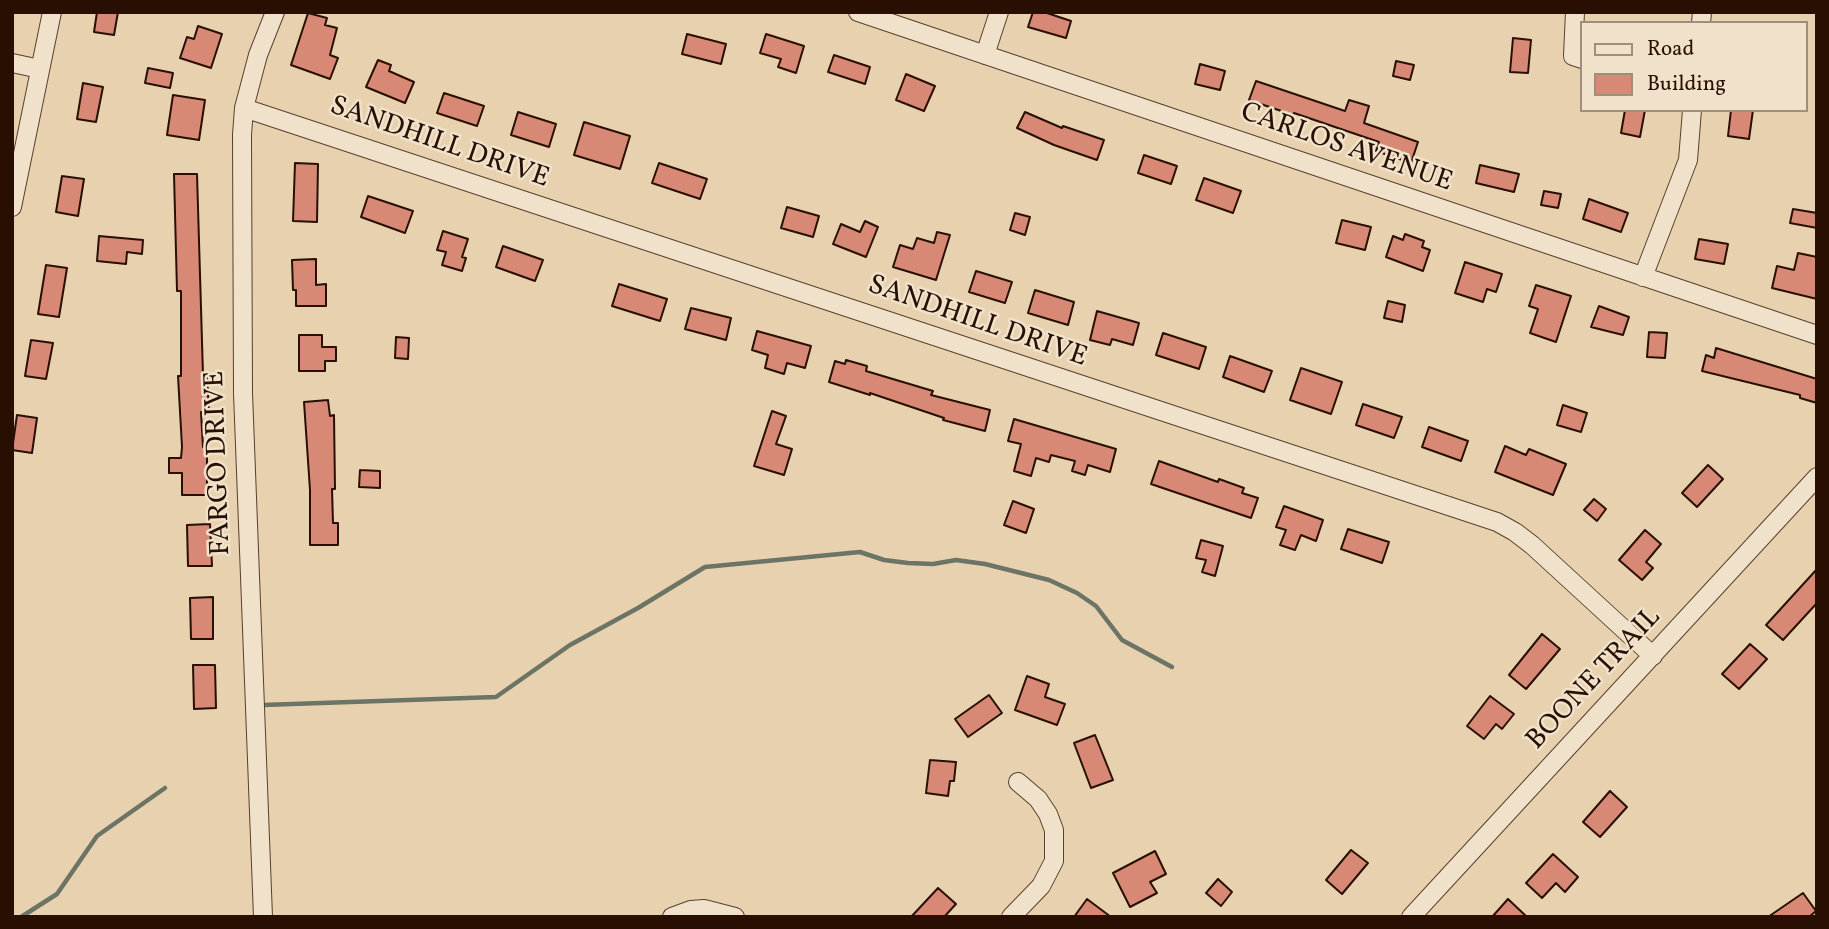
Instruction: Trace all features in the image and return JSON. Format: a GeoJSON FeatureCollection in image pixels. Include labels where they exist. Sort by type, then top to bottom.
{"type":"FeatureCollection","features":[{"type":"Feature","properties":{"kind":"street"},"geometry":{"type":"LineString","coordinates":[[12,207],[52,12]]}},
{"type":"Feature","properties":{"kind":"street","name":"FARGO DRIVE"},"geometry":{"type":"LineString","coordinates":[[263,917],[243,393],[242,135],[244,108],[258,55],[275,12]]}},
{"type":"Feature","properties":{"kind":"street","name":"CARLOS AVENUE"},"geometry":{"type":"LineString","coordinates":[[858,12],[1817,335]]}},
{"type":"Feature","properties":{"kind":"street"},"geometry":{"type":"LineString","coordinates":[[985,55],[999,12]]}},
{"type":"Feature","properties":{"kind":"street"},"geometry":{"type":"LineString","coordinates":[[1575,12],[1573,56],[1580,58]]}},
{"type":"Feature","properties":{"kind":"street"},"geometry":{"type":"LineString","coordinates":[[12,63],[40,69]]}},
{"type":"Feature","properties":{"kind":"street","name":"SANDHILL DRIVE"},"geometry":{"type":"LineString","coordinates":[[244,108],[1497,522],[1532,545],[1653,656]]}},
{"type":"Feature","properties":{"kind":"street"},"geometry":{"type":"LineString","coordinates":[[1643,277],[1688,160],[1692,112]]}},
{"type":"Feature","properties":{"kind":"street","name":"BOONE TRAIL"},"geometry":{"type":"LineString","coordinates":[[1411,917],[1817,477]]}},
{"type":"Feature","properties":{"kind":"street"},"geometry":{"type":"LineString","coordinates":[[1011,917],[1041,886],[1054,861],[1054,830],[1048,814],[1038,799],[1018,782]]}},
{"type":"Feature","properties":{"kind":"street"},"geometry":{"type":"LineString","coordinates":[[672,917],[691,910],[705,909],[715,909],[735,917]]}},
{"type":"Feature","properties":{"kind":"building"},"geometry":{"type":"Polygon","coordinates":[[[97,12],[118,12],[114,35],[94,32],[97,12]]]}},
{"type":"Feature","properties":{"kind":"building"},"geometry":{"type":"Polygon","coordinates":[[[1033,12],[1044,12],[1071,21],[1066,38],[1028,27],[1033,12]]]}},
{"type":"Feature","properties":{"kind":"building"},"geometry":{"type":"Polygon","coordinates":[[[308,13],[327,18],[325,25],[337,28],[330,55],[338,58],[330,79],[291,65],[308,13]]]}},
{"type":"Feature","properties":{"kind":"building"},"geometry":{"type":"Polygon","coordinates":[[[198,26],[222,34],[211,68],[180,58],[187,37],[194,39],[198,26]]]}},
{"type":"Feature","properties":{"kind":"building"},"geometry":{"type":"Polygon","coordinates":[[[687,34],[726,44],[721,64],[682,54],[687,34]]]}},
{"type":"Feature","properties":{"kind":"building"},"geometry":{"type":"Polygon","coordinates":[[[766,34],[804,46],[796,73],[778,67],[781,59],[760,53],[766,34]]]}},
{"type":"Feature","properties":{"kind":"building"},"geometry":{"type":"Polygon","coordinates":[[[1513,38],[1531,40],[1528,73],[1510,72],[1513,38]]]}},
{"type":"Feature","properties":{"kind":"building"},"geometry":{"type":"Polygon","coordinates":[[[834,55],[870,67],[865,84],[828,72],[834,55]]]}},
{"type":"Feature","properties":{"kind":"building"},"geometry":{"type":"Polygon","coordinates":[[[378,60],[391,65],[389,71],[414,82],[405,103],[366,87],[378,60]]]}},
{"type":"Feature","properties":{"kind":"building"},"geometry":{"type":"Polygon","coordinates":[[[1396,61],[1414,65],[1410,80],[1393,76],[1396,61]]]}},
{"type":"Feature","properties":{"kind":"building"},"geometry":{"type":"Polygon","coordinates":[[[1200,64],[1225,71],[1220,90],[1195,84],[1200,64]]]}},
{"type":"Feature","properties":{"kind":"building"},"geometry":{"type":"Polygon","coordinates":[[[148,68],[173,73],[170,88],[145,83],[148,68]]]}},
{"type":"Feature","properties":{"kind":"building"},"geometry":{"type":"Polygon","coordinates":[[[906,74],[935,86],[924,111],[896,100],[906,74]]]}},
{"type":"Feature","properties":{"kind":"building"},"geometry":{"type":"Polygon","coordinates":[[[1256,81],[1345,111],[1349,100],[1369,106],[1364,123],[1418,142],[1411,163],[1376,151],[1379,142],[1249,100],[1256,81]]]}},
{"type":"Feature","properties":{"kind":"building"},"geometry":{"type":"Polygon","coordinates":[[[83,83],[103,87],[96,122],[77,119],[83,83]]]}},
{"type":"Feature","properties":{"kind":"building"},"geometry":{"type":"Polygon","coordinates":[[[444,93],[484,106],[477,126],[437,113],[444,93]]]}},
{"type":"Feature","properties":{"kind":"building"},"geometry":{"type":"Polygon","coordinates":[[[173,95],[205,100],[199,140],[167,135],[173,95]]]}},
{"type":"Feature","properties":{"kind":"building"},"geometry":{"type":"Polygon","coordinates":[[[518,112],[556,124],[549,147],[511,135],[518,112]]]}},
{"type":"Feature","properties":{"kind":"building"},"geometry":{"type":"Polygon","coordinates":[[[1025,112],[1062,128],[1063,126],[1104,140],[1097,160],[1017,128],[1025,112]]]}},
{"type":"Feature","properties":{"kind":"building"},"geometry":{"type":"Polygon","coordinates":[[[1625,112],[1645,112],[1640,137],[1621,133],[1625,112]]]}},
{"type":"Feature","properties":{"kind":"building"},"geometry":{"type":"Polygon","coordinates":[[[1731,112],[1753,112],[1749,139],[1728,136],[1731,112]]]}},
{"type":"Feature","properties":{"kind":"building"},"geometry":{"type":"Polygon","coordinates":[[[584,122],[630,136],[620,169],[574,155],[584,122]]]}},
{"type":"Feature","properties":{"kind":"building"},"geometry":{"type":"Polygon","coordinates":[[[1144,155],[1177,166],[1171,184],[1138,173],[1144,155]]]}},
{"type":"Feature","properties":{"kind":"building"},"geometry":{"type":"Polygon","coordinates":[[[295,163],[318,164],[317,222],[293,221],[295,163]]]}},
{"type":"Feature","properties":{"kind":"building"},"geometry":{"type":"Polygon","coordinates":[[[659,163],[707,179],[700,199],[652,183],[659,163]]]}},
{"type":"Feature","properties":{"kind":"building"},"geometry":{"type":"Polygon","coordinates":[[[1480,165],[1519,174],[1514,192],[1476,183],[1480,165]]]}},
{"type":"Feature","properties":{"kind":"building"},"geometry":{"type":"Polygon","coordinates":[[[174,174],[197,174],[203,375],[207,374],[209,412],[201,412],[203,447],[207,447],[207,495],[182,495],[182,473],[169,473],[169,458],[181,458],[182,447],[178,376],[181,376],[181,291],[177,291],[174,174]]]}},
{"type":"Feature","properties":{"kind":"building"},"geometry":{"type":"Polygon","coordinates":[[[62,176],[84,179],[78,216],[56,212],[62,176]]]}},
{"type":"Feature","properties":{"kind":"building"},"geometry":{"type":"Polygon","coordinates":[[[1204,178],[1241,191],[1233,213],[1196,200],[1204,178]]]}},
{"type":"Feature","properties":{"kind":"building"},"geometry":{"type":"Polygon","coordinates":[[[1544,191],[1561,194],[1558,208],[1541,205],[1544,191]]]}},
{"type":"Feature","properties":{"kind":"building"},"geometry":{"type":"Polygon","coordinates":[[[368,196],[413,211],[405,233],[361,217],[368,196]]]}},
{"type":"Feature","properties":{"kind":"building"},"geometry":{"type":"Polygon","coordinates":[[[1589,199],[1628,213],[1621,232],[1583,219],[1589,199]]]}},
{"type":"Feature","properties":{"kind":"building"},"geometry":{"type":"Polygon","coordinates":[[[787,207],[819,216],[813,237],[781,228],[787,207]]]}},
{"type":"Feature","properties":{"kind":"building"},"geometry":{"type":"Polygon","coordinates":[[[1793,209],[1817,213],[1817,228],[1790,223],[1793,209]]]}},
{"type":"Feature","properties":{"kind":"building"},"geometry":{"type":"Polygon","coordinates":[[[1015,213],[1030,217],[1025,235],[1010,230],[1015,213]]]}},
{"type":"Feature","properties":{"kind":"building"},"geometry":{"type":"Polygon","coordinates":[[[1342,220],[1371,227],[1365,250],[1336,243],[1342,220]]]}},
{"type":"Feature","properties":{"kind":"building"},"geometry":{"type":"Polygon","coordinates":[[[865,221],[878,227],[866,257],[833,244],[841,224],[860,232],[865,221]]]}},
{"type":"Feature","properties":{"kind":"building"},"geometry":{"type":"Polygon","coordinates":[[[443,231],[468,239],[462,257],[466,258],[462,271],[442,265],[446,252],[437,250],[443,231]]]}},
{"type":"Feature","properties":{"kind":"building"},"geometry":{"type":"Polygon","coordinates":[[[937,232],[950,235],[936,280],[893,267],[900,245],[913,249],[917,238],[934,243],[937,232]]]}},
{"type":"Feature","properties":{"kind":"building"},"geometry":{"type":"Polygon","coordinates":[[[1405,234],[1424,241],[1422,247],[1430,250],[1423,271],[1386,257],[1393,236],[1403,240],[1405,234]]]}},
{"type":"Feature","properties":{"kind":"building"},"geometry":{"type":"Polygon","coordinates":[[[99,236],[143,240],[142,254],[127,252],[126,264],[97,261],[99,236]]]}},
{"type":"Feature","properties":{"kind":"building"},"geometry":{"type":"Polygon","coordinates":[[[1699,239],[1728,244],[1724,264],[1695,259],[1699,239]]]}},
{"type":"Feature","properties":{"kind":"building"},"geometry":{"type":"Polygon","coordinates":[[[503,246],[543,260],[535,281],[496,267],[503,246]]]}},
{"type":"Feature","properties":{"kind":"building"},"geometry":{"type":"Polygon","coordinates":[[[1798,253],[1817,257],[1817,299],[1772,288],[1777,266],[1794,270],[1798,253]]]}},
{"type":"Feature","properties":{"kind":"building"},"geometry":{"type":"Polygon","coordinates":[[[316,259],[316,285],[326,284],[326,306],[296,306],[292,260],[316,259]]]}},
{"type":"Feature","properties":{"kind":"building"},"geometry":{"type":"Polygon","coordinates":[[[1465,262],[1502,274],[1496,292],[1487,289],[1483,302],[1455,293],[1465,262]]]}},
{"type":"Feature","properties":{"kind":"building"},"geometry":{"type":"Polygon","coordinates":[[[46,265],[67,268],[59,317],[38,314],[46,265]]]}},
{"type":"Feature","properties":{"kind":"building"},"geometry":{"type":"Polygon","coordinates":[[[976,271],[1012,282],[1005,303],[969,292],[976,271]]]}},
{"type":"Feature","properties":{"kind":"building"},"geometry":{"type":"Polygon","coordinates":[[[619,284],[667,299],[660,321],[612,306],[619,284]]]}},
{"type":"Feature","properties":{"kind":"building"},"geometry":{"type":"Polygon","coordinates":[[[1536,285],[1571,296],[1556,342],[1530,333],[1538,309],[1529,306],[1536,285]]]}},
{"type":"Feature","properties":{"kind":"building"},"geometry":{"type":"Polygon","coordinates":[[[1035,290],[1074,302],[1068,325],[1028,313],[1035,290]]]}},
{"type":"Feature","properties":{"kind":"building"},"geometry":{"type":"Polygon","coordinates":[[[1388,301],[1405,305],[1402,322],[1384,318],[1388,301]]]}},
{"type":"Feature","properties":{"kind":"building"},"geometry":{"type":"Polygon","coordinates":[[[1599,306],[1629,317],[1623,335],[1591,327],[1599,306]]]}},
{"type":"Feature","properties":{"kind":"building"},"geometry":{"type":"Polygon","coordinates":[[[691,308],[731,318],[726,340],[685,329],[691,308]]]}},
{"type":"Feature","properties":{"kind":"building"},"geometry":{"type":"Polygon","coordinates":[[[1097,311],[1139,323],[1133,345],[1112,339],[1110,345],[1090,340],[1097,311]]]}},
{"type":"Feature","properties":{"kind":"building"},"geometry":{"type":"Polygon","coordinates":[[[757,331],[811,346],[805,368],[787,363],[784,374],[765,368],[768,355],[752,350],[757,331]]]}},
{"type":"Feature","properties":{"kind":"building"},"geometry":{"type":"Polygon","coordinates":[[[1649,332],[1667,333],[1665,358],[1647,357],[1649,332]]]}},
{"type":"Feature","properties":{"kind":"building"},"geometry":{"type":"Polygon","coordinates":[[[1163,333],[1206,347],[1199,369],[1156,355],[1163,333]]]}},
{"type":"Feature","properties":{"kind":"building"},"geometry":{"type":"Polygon","coordinates":[[[299,335],[322,335],[322,347],[336,347],[336,361],[325,361],[325,371],[299,371],[299,335]]]}},
{"type":"Feature","properties":{"kind":"building"},"geometry":{"type":"Polygon","coordinates":[[[396,337],[409,338],[408,359],[395,358],[396,337]]]}},
{"type":"Feature","properties":{"kind":"building"},"geometry":{"type":"Polygon","coordinates":[[[31,340],[53,343],[46,379],[25,376],[31,340]]]}},
{"type":"Feature","properties":{"kind":"building"},"geometry":{"type":"Polygon","coordinates":[[[1716,348],[1817,379],[1817,403],[1800,398],[1800,395],[1702,371],[1706,355],[1714,358],[1716,348]]]}},
{"type":"Feature","properties":{"kind":"building"},"geometry":{"type":"Polygon","coordinates":[[[1230,356],[1272,371],[1264,392],[1223,377],[1230,356]]]}},
{"type":"Feature","properties":{"kind":"building"},"geometry":{"type":"Polygon","coordinates":[[[846,360],[867,366],[866,371],[933,391],[931,395],[990,410],[985,431],[829,382],[835,361],[845,364],[846,360]]]}},
{"type":"Feature","properties":{"kind":"building"},"geometry":{"type":"Polygon","coordinates":[[[1301,368],[1342,382],[1331,414],[1290,400],[1301,368]]]}},
{"type":"Feature","properties":{"kind":"building"},"geometry":{"type":"Polygon","coordinates":[[[328,400],[330,416],[334,415],[333,523],[338,523],[338,545],[310,545],[310,490],[304,402],[328,400]]]}},
{"type":"Feature","properties":{"kind":"building"},"geometry":{"type":"Polygon","coordinates":[[[1363,404],[1402,417],[1394,438],[1356,425],[1363,404]]]}},
{"type":"Feature","properties":{"kind":"building"},"geometry":{"type":"Polygon","coordinates":[[[1563,405],[1587,413],[1581,432],[1557,425],[1563,405]]]}},
{"type":"Feature","properties":{"kind":"building"},"geometry":{"type":"Polygon","coordinates":[[[772,411],[786,416],[776,444],[792,449],[784,475],[754,466],[772,411]]]}},
{"type":"Feature","properties":{"kind":"building"},"geometry":{"type":"Polygon","coordinates":[[[17,415],[37,418],[32,453],[12,450],[17,415]]]}},
{"type":"Feature","properties":{"kind":"building"},"geometry":{"type":"Polygon","coordinates":[[[1014,419],[1116,449],[1110,472],[1088,465],[1085,475],[1072,471],[1075,461],[1051,455],[1049,462],[1036,458],[1031,476],[1014,471],[1021,444],[1008,441],[1014,419]]]}},
{"type":"Feature","properties":{"kind":"building"},"geometry":{"type":"Polygon","coordinates":[[[1429,427],[1468,441],[1461,461],[1422,447],[1429,427]]]}},
{"type":"Feature","properties":{"kind":"building"},"geometry":{"type":"Polygon","coordinates":[[[1505,446],[1526,455],[1529,449],[1566,464],[1553,495],[1495,472],[1505,446]]]}},
{"type":"Feature","properties":{"kind":"building"},"geometry":{"type":"Polygon","coordinates":[[[1159,461],[1218,482],[1219,479],[1244,488],[1242,493],[1258,498],[1251,518],[1151,484],[1159,461]]]}},
{"type":"Feature","properties":{"kind":"building"},"geometry":{"type":"Polygon","coordinates":[[[1708,465],[1723,479],[1697,507],[1682,493],[1708,465]]]}},
{"type":"Feature","properties":{"kind":"building"},"geometry":{"type":"Polygon","coordinates":[[[360,470],[380,471],[380,488],[359,487],[360,470]]]}},
{"type":"Feature","properties":{"kind":"building"},"geometry":{"type":"Polygon","coordinates":[[[1594,499],[1606,509],[1597,521],[1584,510],[1594,499]]]}},
{"type":"Feature","properties":{"kind":"building"},"geometry":{"type":"Polygon","coordinates":[[[1013,501],[1034,509],[1026,533],[1004,525],[1013,501]]]}},
{"type":"Feature","properties":{"kind":"building"},"geometry":{"type":"Polygon","coordinates":[[[1284,506],[1323,520],[1316,541],[1301,535],[1295,550],[1280,545],[1286,530],[1276,527],[1284,506]]]}},
{"type":"Feature","properties":{"kind":"building"},"geometry":{"type":"Polygon","coordinates":[[[210,524],[212,566],[188,566],[187,525],[210,524]]]}},
{"type":"Feature","properties":{"kind":"building"},"geometry":{"type":"Polygon","coordinates":[[[1348,529],[1389,542],[1382,563],[1341,549],[1348,529]]]}},
{"type":"Feature","properties":{"kind":"building"},"geometry":{"type":"Polygon","coordinates":[[[1645,530],[1661,544],[1646,562],[1653,568],[1642,580],[1619,560],[1645,530]]]}},
{"type":"Feature","properties":{"kind":"building"},"geometry":{"type":"Polygon","coordinates":[[[1201,540],[1223,546],[1215,576],[1202,572],[1206,560],[1196,558],[1201,540]]]}},
{"type":"Feature","properties":{"kind":"building"},"geometry":{"type":"Polygon","coordinates":[[[1817,569],[1817,603],[1783,640],[1766,625],[1817,569]]]}},
{"type":"Feature","properties":{"kind":"building"},"geometry":{"type":"Polygon","coordinates":[[[213,597],[213,639],[191,639],[190,598],[213,597]]]}},
{"type":"Feature","properties":{"kind":"building"},"geometry":{"type":"Polygon","coordinates":[[[1542,634],[1560,649],[1526,689],[1509,675],[1542,634]]]}},
{"type":"Feature","properties":{"kind":"building"},"geometry":{"type":"Polygon","coordinates":[[[1750,644],[1767,659],[1739,689],[1722,674],[1750,644]]]}},
{"type":"Feature","properties":{"kind":"building"},"geometry":{"type":"Polygon","coordinates":[[[193,665],[215,665],[216,708],[194,709],[193,665]]]}},
{"type":"Feature","properties":{"kind":"building"},"geometry":{"type":"Polygon","coordinates":[[[1027,676],[1049,684],[1045,697],[1065,704],[1057,725],[1015,710],[1027,676]]]}},
{"type":"Feature","properties":{"kind":"building"},"geometry":{"type":"Polygon","coordinates":[[[989,695],[1002,713],[968,737],[955,719],[989,695]]]}},
{"type":"Feature","properties":{"kind":"building"},"geometry":{"type":"Polygon","coordinates":[[[1490,696],[1514,714],[1502,729],[1496,724],[1484,739],[1467,726],[1490,696]]]}},
{"type":"Feature","properties":{"kind":"building"},"geometry":{"type":"Polygon","coordinates":[[[1095,735],[1113,780],[1091,788],[1074,743],[1095,735]]]}},
{"type":"Feature","properties":{"kind":"building"},"geometry":{"type":"Polygon","coordinates":[[[930,760],[956,762],[954,781],[950,781],[948,796],[926,793],[930,760]]]}},
{"type":"Feature","properties":{"kind":"building"},"geometry":{"type":"Polygon","coordinates":[[[1610,791],[1627,807],[1600,837],[1583,822],[1610,791]]]}},
{"type":"Feature","properties":{"kind":"building"},"geometry":{"type":"Polygon","coordinates":[[[1351,850],[1368,863],[1342,894],[1326,880],[1351,850]]]}},
{"type":"Feature","properties":{"kind":"building"},"geometry":{"type":"Polygon","coordinates":[[[1155,851],[1166,874],[1150,882],[1157,893],[1130,907],[1113,873],[1155,851]]]}},
{"type":"Feature","properties":{"kind":"building"},"geometry":{"type":"Polygon","coordinates":[[[1553,854],[1578,877],[1565,892],[1556,883],[1542,898],[1526,883],[1553,854]]]}},
{"type":"Feature","properties":{"kind":"building"},"geometry":{"type":"Polygon","coordinates":[[[1218,879],[1232,892],[1221,906],[1206,893],[1218,879]]]}},
{"type":"Feature","properties":{"kind":"building"},"geometry":{"type":"Polygon","coordinates":[[[938,888],[956,904],[944,917],[911,917],[938,888]]]}},
{"type":"Feature","properties":{"kind":"building"},"geometry":{"type":"Polygon","coordinates":[[[1803,893],[1816,911],[1809,917],[1768,917],[1803,893]]]}},
{"type":"Feature","properties":{"kind":"building"},"geometry":{"type":"Polygon","coordinates":[[[1087,899],[1111,917],[1074,917],[1087,899]]]}},
{"type":"Feature","properties":{"kind":"building"},"geometry":{"type":"Polygon","coordinates":[[[1508,899],[1527,917],[1492,917],[1508,899]]]}},
{"type":"Feature","properties":{"kind":"waterway"},"geometry":{"type":"LineString","coordinates":[[263,705],[496,697],[570,645],[705,567],[860,552],[884,560],[908,563],[933,564],[956,560],[985,564],[1049,580],[1077,593],[1096,606],[1122,640],[1172,667]]}},
{"type":"Feature","properties":{"kind":"waterway"},"geometry":{"type":"LineString","coordinates":[[21,917],[57,894],[97,836],[165,788]]}}]}
